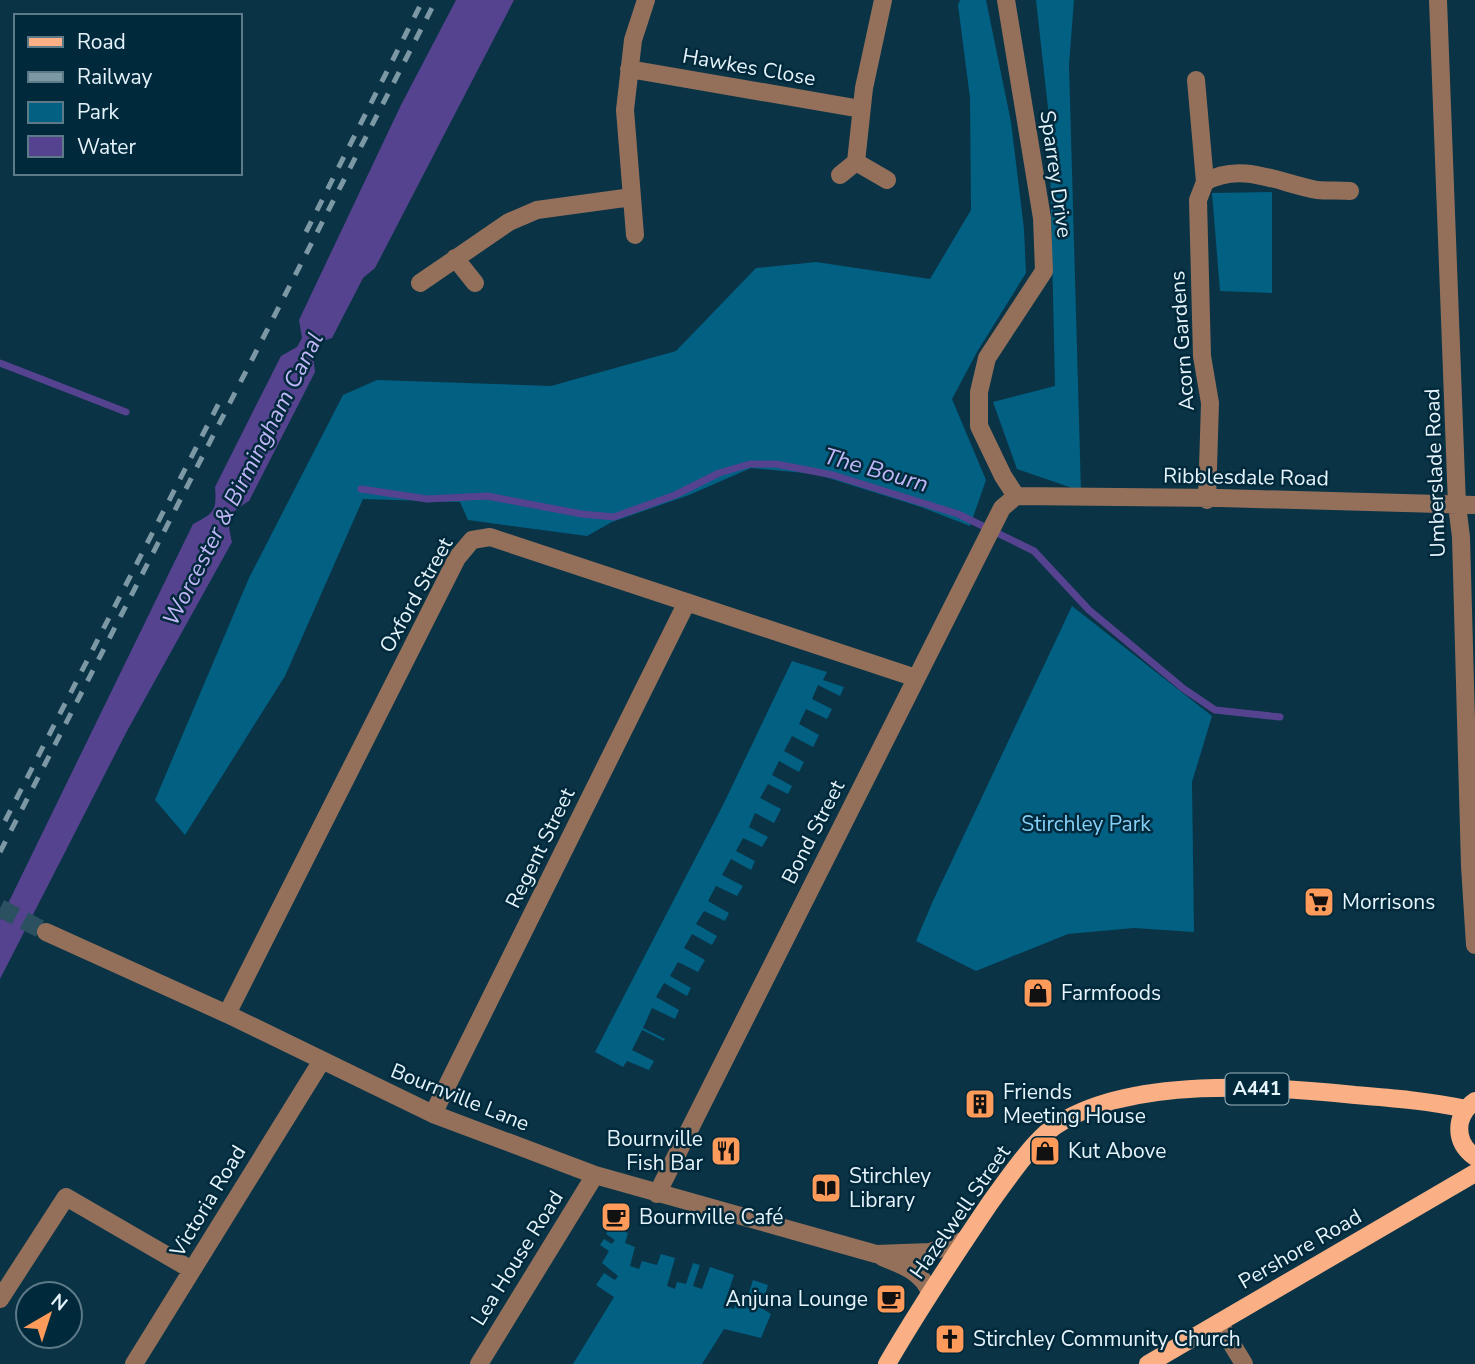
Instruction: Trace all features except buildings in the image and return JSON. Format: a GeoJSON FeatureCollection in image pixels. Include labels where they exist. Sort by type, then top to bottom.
{"type":"FeatureCollection","features":[{"type":"Feature","properties":{"kind":"main road","name":"Hazelwell Street"},"geometry":{"type":"LineString","coordinates":[[887,1364],[930,1293],[1014,1170],[1053,1127],[1114,1100],[1191,1088],[1304,1090],[1470,1105]]}},
{"type":"Feature","properties":{"kind":"main road"},"geometry":{"type":"LineString","coordinates":[[1470,1105],[1459,1124],[1460,1136],[1465,1148],[1475,1157]]}},
{"type":"Feature","properties":{"kind":"main road","name":"Pershore Road"},"geometry":{"type":"LineString","coordinates":[[1148,1364],[1475,1173]]}},
{"type":"Feature","properties":{"kind":"street"},"geometry":{"type":"LineString","coordinates":[[635,235],[625,110],[633,40],[646,0]]}},
{"type":"Feature","properties":{"kind":"street"},"geometry":{"type":"LineString","coordinates":[[840,174],[856,162],[861,109],[883,0]]}},
{"type":"Feature","properties":{"kind":"street","name":"Sparrey Drive"},"geometry":{"type":"LineString","coordinates":[[1006,0],[1045,245],[1044,271],[987,358],[979,392],[979,426],[1003,476],[1009,502]]}},
{"type":"Feature","properties":{"kind":"street","name":"Umberslade Road"},"geometry":{"type":"LineString","coordinates":[[1438,0],[1466,505],[1463,614],[1470,866],[1475,945]]}},
{"type":"Feature","properties":{"kind":"street","name":"Hawkes Close"},"geometry":{"type":"LineString","coordinates":[[629,69],[861,109]]}},
{"type":"Feature","properties":{"kind":"street","name":"Acorn Gardens"},"geometry":{"type":"LineString","coordinates":[[1196,80],[1205,182],[1198,200],[1202,356],[1210,402],[1207,500]]}},
{"type":"Feature","properties":{"kind":"street"},"geometry":{"type":"LineString","coordinates":[[856,162],[887,180]]}},
{"type":"Feature","properties":{"kind":"street"},"geometry":{"type":"LineString","coordinates":[[1205,182],[1219,174],[1254,173],[1320,190],[1350,191]]}},
{"type":"Feature","properties":{"kind":"street"},"geometry":{"type":"LineString","coordinates":[[419,283],[509,222],[537,210],[632,197]]}},
{"type":"Feature","properties":{"kind":"street"},"geometry":{"type":"LineString","coordinates":[[455,258],[475,283]]}},
{"type":"Feature","properties":{"kind":"street","name":"Ribblesdale Road"},"geometry":{"type":"LineString","coordinates":[[1009,502],[1207,500],[1466,505]]}},
{"type":"Feature","properties":{"kind":"street","name":"Bond Street"},"geometry":{"type":"LineString","coordinates":[[656,1194],[916,678],[1009,502]]}},
{"type":"Feature","properties":{"kind":"street","name":"Oxford Street"},"geometry":{"type":"LineString","coordinates":[[227,1014],[457,558],[472,540],[490,537],[916,678]]}},
{"type":"Feature","properties":{"kind":"street","name":"Regent Street"},"geometry":{"type":"LineString","coordinates":[[433,1114],[687,602]]}},
{"type":"Feature","properties":{"kind":"street","name":"Bournville Lane"},"geometry":{"type":"LineString","coordinates":[[46,932],[227,1014],[321,1062],[433,1114],[595,1175],[876,1254],[903,1265],[920,1276],[930,1293]]}},
{"type":"Feature","properties":{"kind":"street","name":"Victoria Road"},"geometry":{"type":"LineString","coordinates":[[134,1364],[321,1062]]}},
{"type":"Feature","properties":{"kind":"street","name":"Lea House Road"},"geometry":{"type":"LineString","coordinates":[[479,1364],[595,1175]]}},
{"type":"Feature","properties":{"kind":"street"},"geometry":{"type":"LineString","coordinates":[[0,1299],[65,1197],[192,1270]]}},
{"type":"Feature","properties":{"kind":"street","name":"Bournville Lane"},"geometry":{"type":"LineString","coordinates":[[876,1254],[930,1252],[965,1240]]}},
{"type":"Feature","properties":{"kind":"street"},"geometry":{"type":"LineString","coordinates":[[1219,1323],[1244,1364]]}},
{"type":"Feature","properties":{"kind":"green space"},"geometry":{"type":"Polygon","coordinates":[[[960,0],[986,0],[1011,122],[1024,229],[1026,273],[977,352],[952,399],[986,480],[970,526],[921,507],[816,474],[751,468],[689,495],[612,522],[587,536],[468,520],[460,502],[363,499],[285,676],[185,835],[155,800],[249,578],[343,395],[377,380],[551,386],[676,351],[756,268],[816,262],[930,279],[971,210],[970,98],[958,5],[960,0]]]}},
{"type":"Feature","properties":{"kind":"green space"},"geometry":{"type":"Polygon","coordinates":[[[1036,0],[1074,0],[1069,65],[1081,491],[1017,469],[993,402],[1055,386],[1049,117],[1036,0]]]}},
{"type":"Feature","properties":{"kind":"green space"},"geometry":{"type":"Polygon","coordinates":[[[1272,192],[1272,293],[1220,291],[1212,193],[1272,192]]]}},
{"type":"Feature","properties":{"kind":"green space","name":"Stirchley Park"},"geometry":{"type":"Polygon","coordinates":[[[1072,606],[1212,716],[1192,782],[1194,932],[1134,928],[1068,934],[976,971],[916,941],[1072,606]]]}},
{"type":"Feature","properties":{"kind":"green space"},"geometry":{"type":"Polygon","coordinates":[[[792,661],[827,672],[823,680],[844,687],[840,696],[818,685],[812,699],[832,709],[827,719],[806,709],[799,724],[819,735],[813,747],[792,736],[784,751],[804,762],[799,772],[779,761],[772,775],[792,786],[788,794],[768,784],[760,798],[781,809],[774,823],[755,813],[749,827],[768,837],[762,847],[743,838],[736,851],[755,861],[751,870],[731,859],[722,875],[743,886],[737,896],[716,886],[708,901],[729,913],[725,921],[704,911],[696,924],[717,936],[712,945],[692,934],[684,948],[705,960],[698,972],[678,962],[670,976],[691,988],[687,996],[664,983],[656,997],[679,1010],[675,1019],[652,1008],[643,1028],[665,1039],[664,1041],[642,1030],[632,1050],[654,1061],[649,1070],[627,1061],[623,1067],[595,1052],[723,805],[792,661]]]}},
{"type":"Feature","properties":{"kind":"green space"},"geometry":{"type":"Polygon","coordinates":[[[611,1227],[628,1233],[625,1243],[635,1247],[630,1266],[639,1269],[642,1261],[657,1265],[661,1254],[675,1258],[667,1286],[675,1289],[677,1282],[686,1284],[693,1263],[700,1265],[693,1286],[702,1289],[710,1267],[734,1275],[724,1305],[734,1309],[736,1303],[745,1305],[753,1280],[768,1285],[761,1308],[771,1314],[761,1338],[724,1329],[702,1364],[573,1364],[614,1297],[596,1285],[604,1273],[615,1280],[618,1276],[602,1263],[609,1251],[600,1245],[604,1239],[612,1244],[615,1240],[606,1234],[611,1227]]]}},
{"type":"Feature","properties":{"kind":"water","name":"Worcester & Birmingham Canal"},"geometry":{"type":"Polygon","coordinates":[[[456,0],[514,0],[375,268],[363,278],[332,338],[320,342],[313,355],[315,372],[249,501],[230,517],[232,542],[127,731],[0,979],[0,920],[193,524],[213,510],[215,487],[281,356],[297,347],[302,338],[299,320],[401,105],[456,0]]]}},
{"type":"Feature","properties":{"kind":"waterway","name":"The Bourn"},"geometry":{"type":"LineString","coordinates":[[0,363],[126,412]]}},
{"type":"Feature","properties":{"kind":"waterway","name":"The Bourn"},"geometry":{"type":"LineString","coordinates":[[361,489],[427,499],[487,496],[582,514],[614,517],[675,495],[719,473],[750,464],[776,464],[833,475],[958,514],[1034,551],[1089,610],[1184,689],[1215,710],[1280,717]]}},
{"type":"Feature","properties":{"kind":"tunnel"},"geometry":{"type":"LineString","coordinates":[[0,908],[46,932]]}},
{"type":"Feature","properties":{"kind":"railway"},"geometry":{"type":"LineString","coordinates":[[306,232],[423,0]]}},
{"type":"Feature","properties":{"kind":"railway"},"geometry":{"type":"LineString","coordinates":[[0,852],[436,0]]}},
{"type":"Feature","properties":{"kind":"railway"},"geometry":{"type":"LineString","coordinates":[[5,821],[222,397]]}},
{"type":"Feature","properties":{"kind":"place","name":"Morrisons"},"geometry":{"type":"Point","coordinates":[1319,902]}},
{"type":"Feature","properties":{"kind":"place","name":"Farmfoods"},"geometry":{"type":"Point","coordinates":[1038,993]}},
{"type":"Feature","properties":{"kind":"place","name":"Friends Meeting House"},"geometry":{"type":"Point","coordinates":[980,1104]}},
{"type":"Feature","properties":{"kind":"place","name":"Bournville Fish Bar"},"geometry":{"type":"Point","coordinates":[726,1151]}},
{"type":"Feature","properties":{"kind":"place","name":"Kut Above"},"geometry":{"type":"Point","coordinates":[1045,1151]}},
{"type":"Feature","properties":{"kind":"place","name":"Stirchley Library"},"geometry":{"type":"Point","coordinates":[826,1188]}},
{"type":"Feature","properties":{"kind":"place","name":"Bournville Café"},"geometry":{"type":"Point","coordinates":[616,1217]}},
{"type":"Feature","properties":{"kind":"place","name":"Anjuna Lounge"},"geometry":{"type":"Point","coordinates":[891,1299]}},
{"type":"Feature","properties":{"kind":"place","name":"Stirchley Community Church"},"geometry":{"type":"Point","coordinates":[950,1339]}}]}
